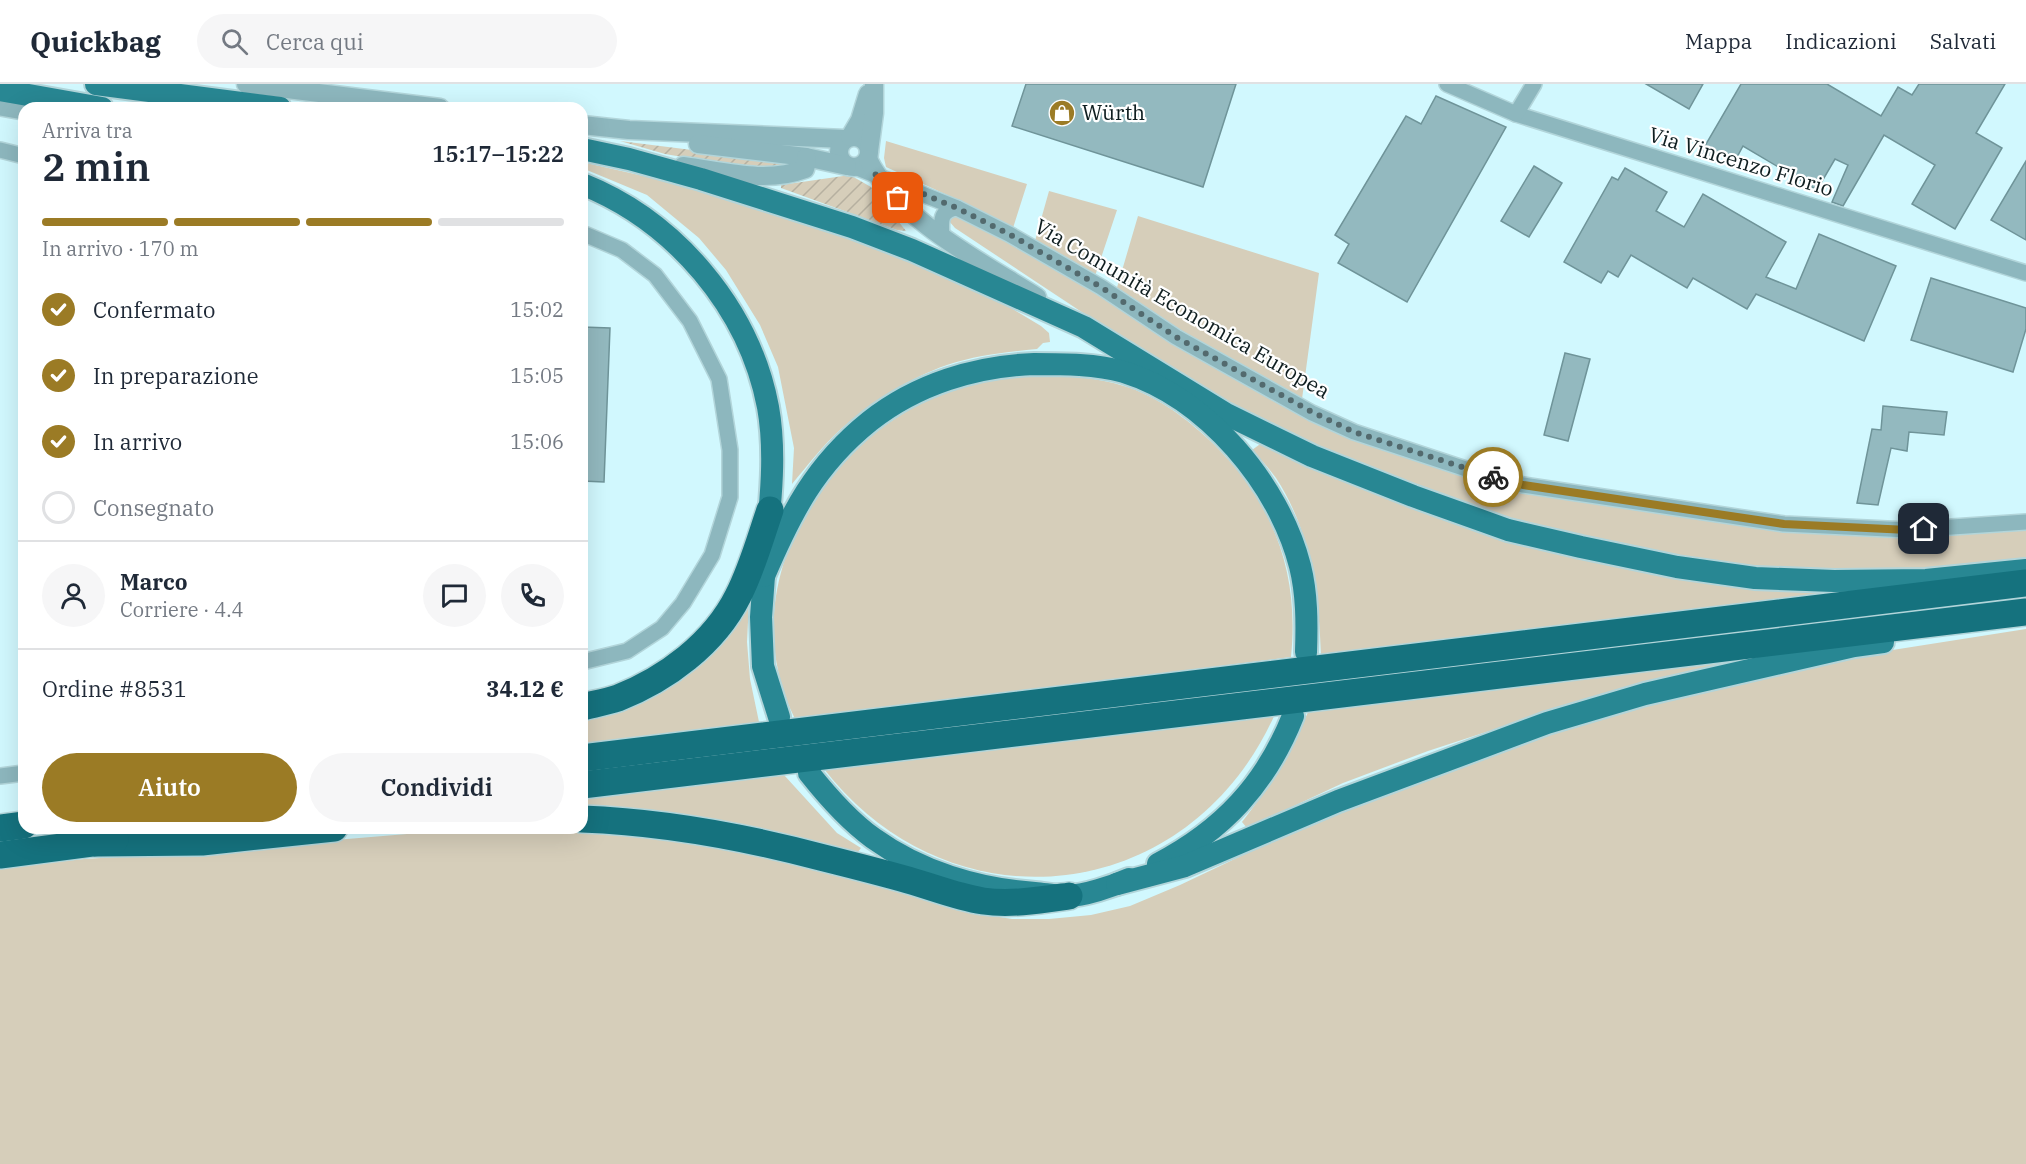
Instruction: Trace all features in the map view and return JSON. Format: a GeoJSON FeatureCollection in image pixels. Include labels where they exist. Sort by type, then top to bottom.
{"type":"FeatureCollection","features":[{"type":"Feature","properties":{"kind":"highway"},"geometry":{"type":"LineString","coordinates":[[588,706],[616,699],[649,684],[679,664],[701,645],[737,598],[753,564],[770,510]]}},
{"type":"Feature","properties":{"kind":"highway"},"geometry":{"type":"LineString","coordinates":[[588,757],[2026,583]]}},
{"type":"Feature","properties":{"kind":"highway"},"geometry":{"type":"LineString","coordinates":[[588,784],[2026,612]]}},
{"type":"Feature","properties":{"kind":"highway"},"geometry":{"type":"LineString","coordinates":[[588,819],[621,820],[693,829],[784,847],[984,901],[1033,902],[1069,896]]}},
{"type":"Feature","properties":{"kind":"highway"},"geometry":{"type":"LineString","coordinates":[[0,828],[18,826]]}},
{"type":"Feature","properties":{"kind":"highway"},"geometry":{"type":"LineString","coordinates":[[0,855],[170,834]]}},
{"type":"Feature","properties":{"kind":"highway"},"geometry":{"type":"LineString","coordinates":[[97,843],[202,842],[277,834]]}},
{"type":"Feature","properties":{"kind":"main road"},"geometry":{"type":"LineString","coordinates":[[96,84],[234,102]]}},
{"type":"Feature","properties":{"kind":"main road"},"geometry":{"type":"LineString","coordinates":[[0,90],[68,102]]}},
{"type":"Feature","properties":{"kind":"main road"},"geometry":{"type":"LineString","coordinates":[[588,150],[701,179],[852,227],[912,250],[1084,327],[1226,414],[1312,456],[1508,530],[1677,567],[1755,578],[1834,581],[1926,580],[2026,570]]}},
{"type":"Feature","properties":{"kind":"main road"},"geometry":{"type":"LineString","coordinates":[[588,186],[602,192],[640,215],[667,235],[701,270],[724,303],[753,356],[768,410],[772,468],[761,617],[763,666],[779,717]]}},
{"type":"Feature","properties":{"kind":"main road"},"geometry":{"type":"LineString","coordinates":[[1112,344],[1153,384]]}},
{"type":"Feature","properties":{"kind":"main road"},"geometry":{"type":"LineString","coordinates":[[764,576],[788,521],[812,481],[838,450],[863,427],[891,407],[932,385],[964,374],[998,367],[1095,366],[1124,372],[1181,399],[1206,418],[1246,461],[1266,490],[1283,521],[1300,566],[1306,609],[1306,652]]}},
{"type":"Feature","properties":{"kind":"main road"},"geometry":{"type":"LineString","coordinates":[[1181,399],[1226,414]]}},
{"type":"Feature","properties":{"kind":"main road"},"geometry":{"type":"LineString","coordinates":[[809,773],[826,795],[856,825],[910,860],[969,883],[1018,892],[1069,896],[1185,866],[1349,796],[1547,723],[1645,694],[1854,646],[2026,622]]}},
{"type":"Feature","properties":{"kind":"main road"},"geometry":{"type":"LineString","coordinates":[[1117,884],[1176,855],[1226,818],[1265,771],[1293,716]]}},
{"type":"Feature","properties":{"kind":"street"},"geometry":{"type":"LineString","coordinates":[[246,84],[392,102]]}},
{"type":"Feature","properties":{"kind":"street"},"geometry":{"type":"LineString","coordinates":[[872,84],[860,120],[838,153],[841,160],[863,163],[909,210],[942,237],[1084,327]]}},
{"type":"Feature","properties":{"kind":"street"},"geometry":{"type":"LineString","coordinates":[[863,163],[874,113],[872,84]]}},
{"type":"Feature","properties":{"kind":"street","name":"Via Vincenzo Florio"},"geometry":{"type":"LineString","coordinates":[[1447,84],[1516,114],[2026,273]]}},
{"type":"Feature","properties":{"kind":"street"},"geometry":{"type":"LineString","coordinates":[[1516,114],[1534,84]]}},
{"type":"Feature","properties":{"kind":"street"},"geometry":{"type":"LineString","coordinates":[[0,108],[18,111]]}},
{"type":"Feature","properties":{"kind":"street"},"geometry":{"type":"LineString","coordinates":[[588,126],[629,130],[845,140],[857,137],[863,140],[863,163]]}},
{"type":"Feature","properties":{"kind":"street"},"geometry":{"type":"LineString","coordinates":[[629,130],[698,144],[811,162],[863,163]]}},
{"type":"Feature","properties":{"kind":"street"},"geometry":{"type":"LineString","coordinates":[[629,159],[758,176],[785,175],[811,162],[845,140]]}},
{"type":"Feature","properties":{"kind":"street"},"geometry":{"type":"LineString","coordinates":[[0,150],[18,155]]}},
{"type":"Feature","properties":{"kind":"street"},"geometry":{"type":"LineString","coordinates":[[0,157],[18,157]]}},
{"type":"Feature","properties":{"kind":"street","name":"Via Comunità Economica Europea"},"geometry":{"type":"LineString","coordinates":[[863,163],[1009,234],[1101,287],[1176,337],[1278,395],[1354,432],[1466,469],[1523,485],[1784,524],[1908,530],[2026,522]]}},
{"type":"Feature","properties":{"kind":"street"},"geometry":{"type":"LineString","coordinates":[[942,237],[941,221],[944,213],[948,209],[957,208]]}},
{"type":"Feature","properties":{"kind":"street"},"geometry":{"type":"LineString","coordinates":[[588,236],[622,250],[655,275],[690,321],[719,379],[730,450],[730,497],[712,555],[682,603],[662,628],[627,651],[588,661]]}},
{"type":"Feature","properties":{"kind":"street"},"geometry":{"type":"LineString","coordinates":[[0,776],[18,774]]}},
{"type":"Feature","properties":{"kind":"shaded area"},"geometry":{"type":"Polygon","coordinates":[[[620,141],[789,162],[788,166],[759,169],[665,154],[620,141]]]}},
{"type":"Feature","properties":{"kind":"shaded area"},"geometry":{"type":"Polygon","coordinates":[[[886,141],[1027,184],[1013,228],[886,167],[884,158],[886,141]]]}},
{"type":"Feature","properties":{"kind":"shaded area"},"geometry":{"type":"Polygon","coordinates":[[[588,163],[683,185],[835,230],[909,259],[1011,308],[1041,326],[1049,333],[1050,342],[1043,343],[1037,349],[992,354],[958,362],[933,370],[905,384],[865,409],[841,429],[792,484],[794,448],[778,367],[760,325],[726,270],[699,238],[647,195],[588,170],[588,163]]]}},
{"type":"Feature","properties":{"kind":"shaded area"},"geometry":{"type":"Polygon","coordinates":[[[850,175],[871,187],[906,231],[897,230],[781,188],[781,185],[850,175]]]}},
{"type":"Feature","properties":{"kind":"shaded area"},"geometry":{"type":"Polygon","coordinates":[[[1049,191],[1117,210],[1095,276],[1035,241],[1049,191]]]}},
{"type":"Feature","properties":{"kind":"shaded area"},"geometry":{"type":"Polygon","coordinates":[[[956,213],[1061,272],[1203,361],[1275,402],[1331,430],[1510,486],[1835,533],[1925,537],[2026,529],[2026,561],[1897,571],[1765,570],[1689,561],[1498,517],[1323,451],[1212,394],[1136,348],[955,228],[949,221],[951,215],[956,213]]]}},
{"type":"Feature","properties":{"kind":"shaded area"},"geometry":{"type":"Polygon","coordinates":[[[1138,216],[1319,273],[1302,399],[1230,362],[1116,291],[1138,216]]]}},
{"type":"Feature","properties":{"kind":"shaded area"},"geometry":{"type":"Polygon","coordinates":[[[1038,375],[1103,381],[1135,390],[1187,421],[1228,459],[1248,483],[1264,509],[1285,564],[1291,594],[1293,625],[1291,657],[795,719],[778,670],[774,621],[781,572],[799,526],[825,484],[859,447],[899,416],[944,393],[967,386],[1038,375]]]}},
{"type":"Feature","properties":{"kind":"shaded area"},"geometry":{"type":"Polygon","coordinates":[[[1263,442],[1493,536],[1833,591],[1825,596],[1321,656],[1315,586],[1305,541],[1298,520],[1276,478],[1252,450],[1263,442]]]}},
{"type":"Feature","properties":{"kind":"shaded area"},"geometry":{"type":"Polygon","coordinates":[[[749,602],[747,642],[750,679],[759,722],[588,744],[588,712],[749,602]]]}},
{"type":"Feature","properties":{"kind":"shaded area"},"geometry":{"type":"Polygon","coordinates":[[[2026,629],[2026,1164],[0,1164],[0,868],[84,859],[407,834],[588,834],[588,829],[676,840],[790,862],[914,895],[963,911],[1012,919],[1049,919],[1091,915],[1130,906],[1358,803],[1510,746],[1611,713],[1829,660],[2026,629]]]}},
{"type":"Feature","properties":{"kind":"shaded area"},"geometry":{"type":"Polygon","coordinates":[[[1772,656],[1606,693],[1428,751],[1343,783],[1247,828],[1242,822],[1279,769],[1309,710],[1772,656]]]}},
{"type":"Feature","properties":{"kind":"shaded area"},"geometry":{"type":"Polygon","coordinates":[[[1275,714],[1237,778],[1187,826],[1129,859],[1066,875],[1001,874],[937,857],[877,822],[824,769],[1275,714]]]}},
{"type":"Feature","properties":{"kind":"shaded area"},"geometry":{"type":"Polygon","coordinates":[[[784,775],[837,833],[861,848],[854,857],[588,812],[588,798],[784,775]]]}},
{"type":"Feature","properties":{"kind":"building"},"geometry":{"type":"Polygon","coordinates":[[[1026,84],[1236,84],[1203,187],[1012,126],[1026,84]]]}},
{"type":"Feature","properties":{"kind":"building"},"geometry":{"type":"Polygon","coordinates":[[[1646,84],[1703,84],[1689,109],[1646,84]]]}},
{"type":"Feature","properties":{"kind":"building"},"geometry":{"type":"Polygon","coordinates":[[[1741,84],[1827,84],[1881,116],[1898,87],[1912,95],[1919,84],[2005,84],[1976,133],[2002,148],[1955,229],[1912,204],[1935,165],[1884,135],[1843,206],[1832,202],[1848,165],[1835,159],[1817,190],[1743,146],[1737,157],[1719,152],[1716,162],[1699,156],[1741,84]]]}},
{"type":"Feature","properties":{"kind":"building"},"geometry":{"type":"Polygon","coordinates":[[[1436,96],[1506,127],[1407,302],[1338,263],[1349,244],[1335,235],[1406,116],[1421,124],[1436,96]]]}},
{"type":"Feature","properties":{"kind":"building"},"geometry":{"type":"Polygon","coordinates":[[[2026,161],[2026,240],[1991,220],[2026,161]]]}},
{"type":"Feature","properties":{"kind":"building"},"geometry":{"type":"Polygon","coordinates":[[[1534,166],[1562,183],[1529,237],[1501,221],[1534,166]]]}},
{"type":"Feature","properties":{"kind":"building"},"geometry":{"type":"Polygon","coordinates":[[[1625,168],[1667,192],[1656,211],[1684,227],[1703,194],[1786,242],[1766,277],[1796,289],[1819,234],[1896,266],[1864,341],[1756,294],[1747,309],[1693,278],[1687,288],[1631,255],[1618,277],[1608,271],[1601,283],[1564,262],[1612,177],[1618,180],[1625,168]]]}},
{"type":"Feature","properties":{"kind":"building"},"geometry":{"type":"Polygon","coordinates":[[[1931,278],[2026,308],[2026,329],[2013,372],[1911,340],[1931,278]]]}},
{"type":"Feature","properties":{"kind":"building"},"geometry":{"type":"Polygon","coordinates":[[[588,327],[610,328],[604,482],[588,481],[588,327]]]}},
{"type":"Feature","properties":{"kind":"building"},"geometry":{"type":"Polygon","coordinates":[[[1565,353],[1590,359],[1568,441],[1544,435],[1565,353]]]}},
{"type":"Feature","properties":{"kind":"building"},"geometry":{"type":"Polygon","coordinates":[[[1883,406],[1947,412],[1944,435],[1909,432],[1907,451],[1891,448],[1878,505],[1857,503],[1872,429],[1881,430],[1883,406]]]}},
{"type":"Feature","properties":{"kind":"way so far"},"geometry":{"type":"LineString","coordinates":[[898,198],[875,174],[957,208],[1009,234],[1101,287],[1176,337],[1312,412],[1354,432],[1493,477]]}},
{"type":"Feature","properties":{"kind":"place","name":"Würth"},"geometry":{"type":"Point","coordinates":[1062,113]}},
{"type":"Feature","properties":{"kind":"route"},"geometry":{"type":"LineString","coordinates":[[1493,477],[1523,485],[1784,524],[1924,529]]}}]}
